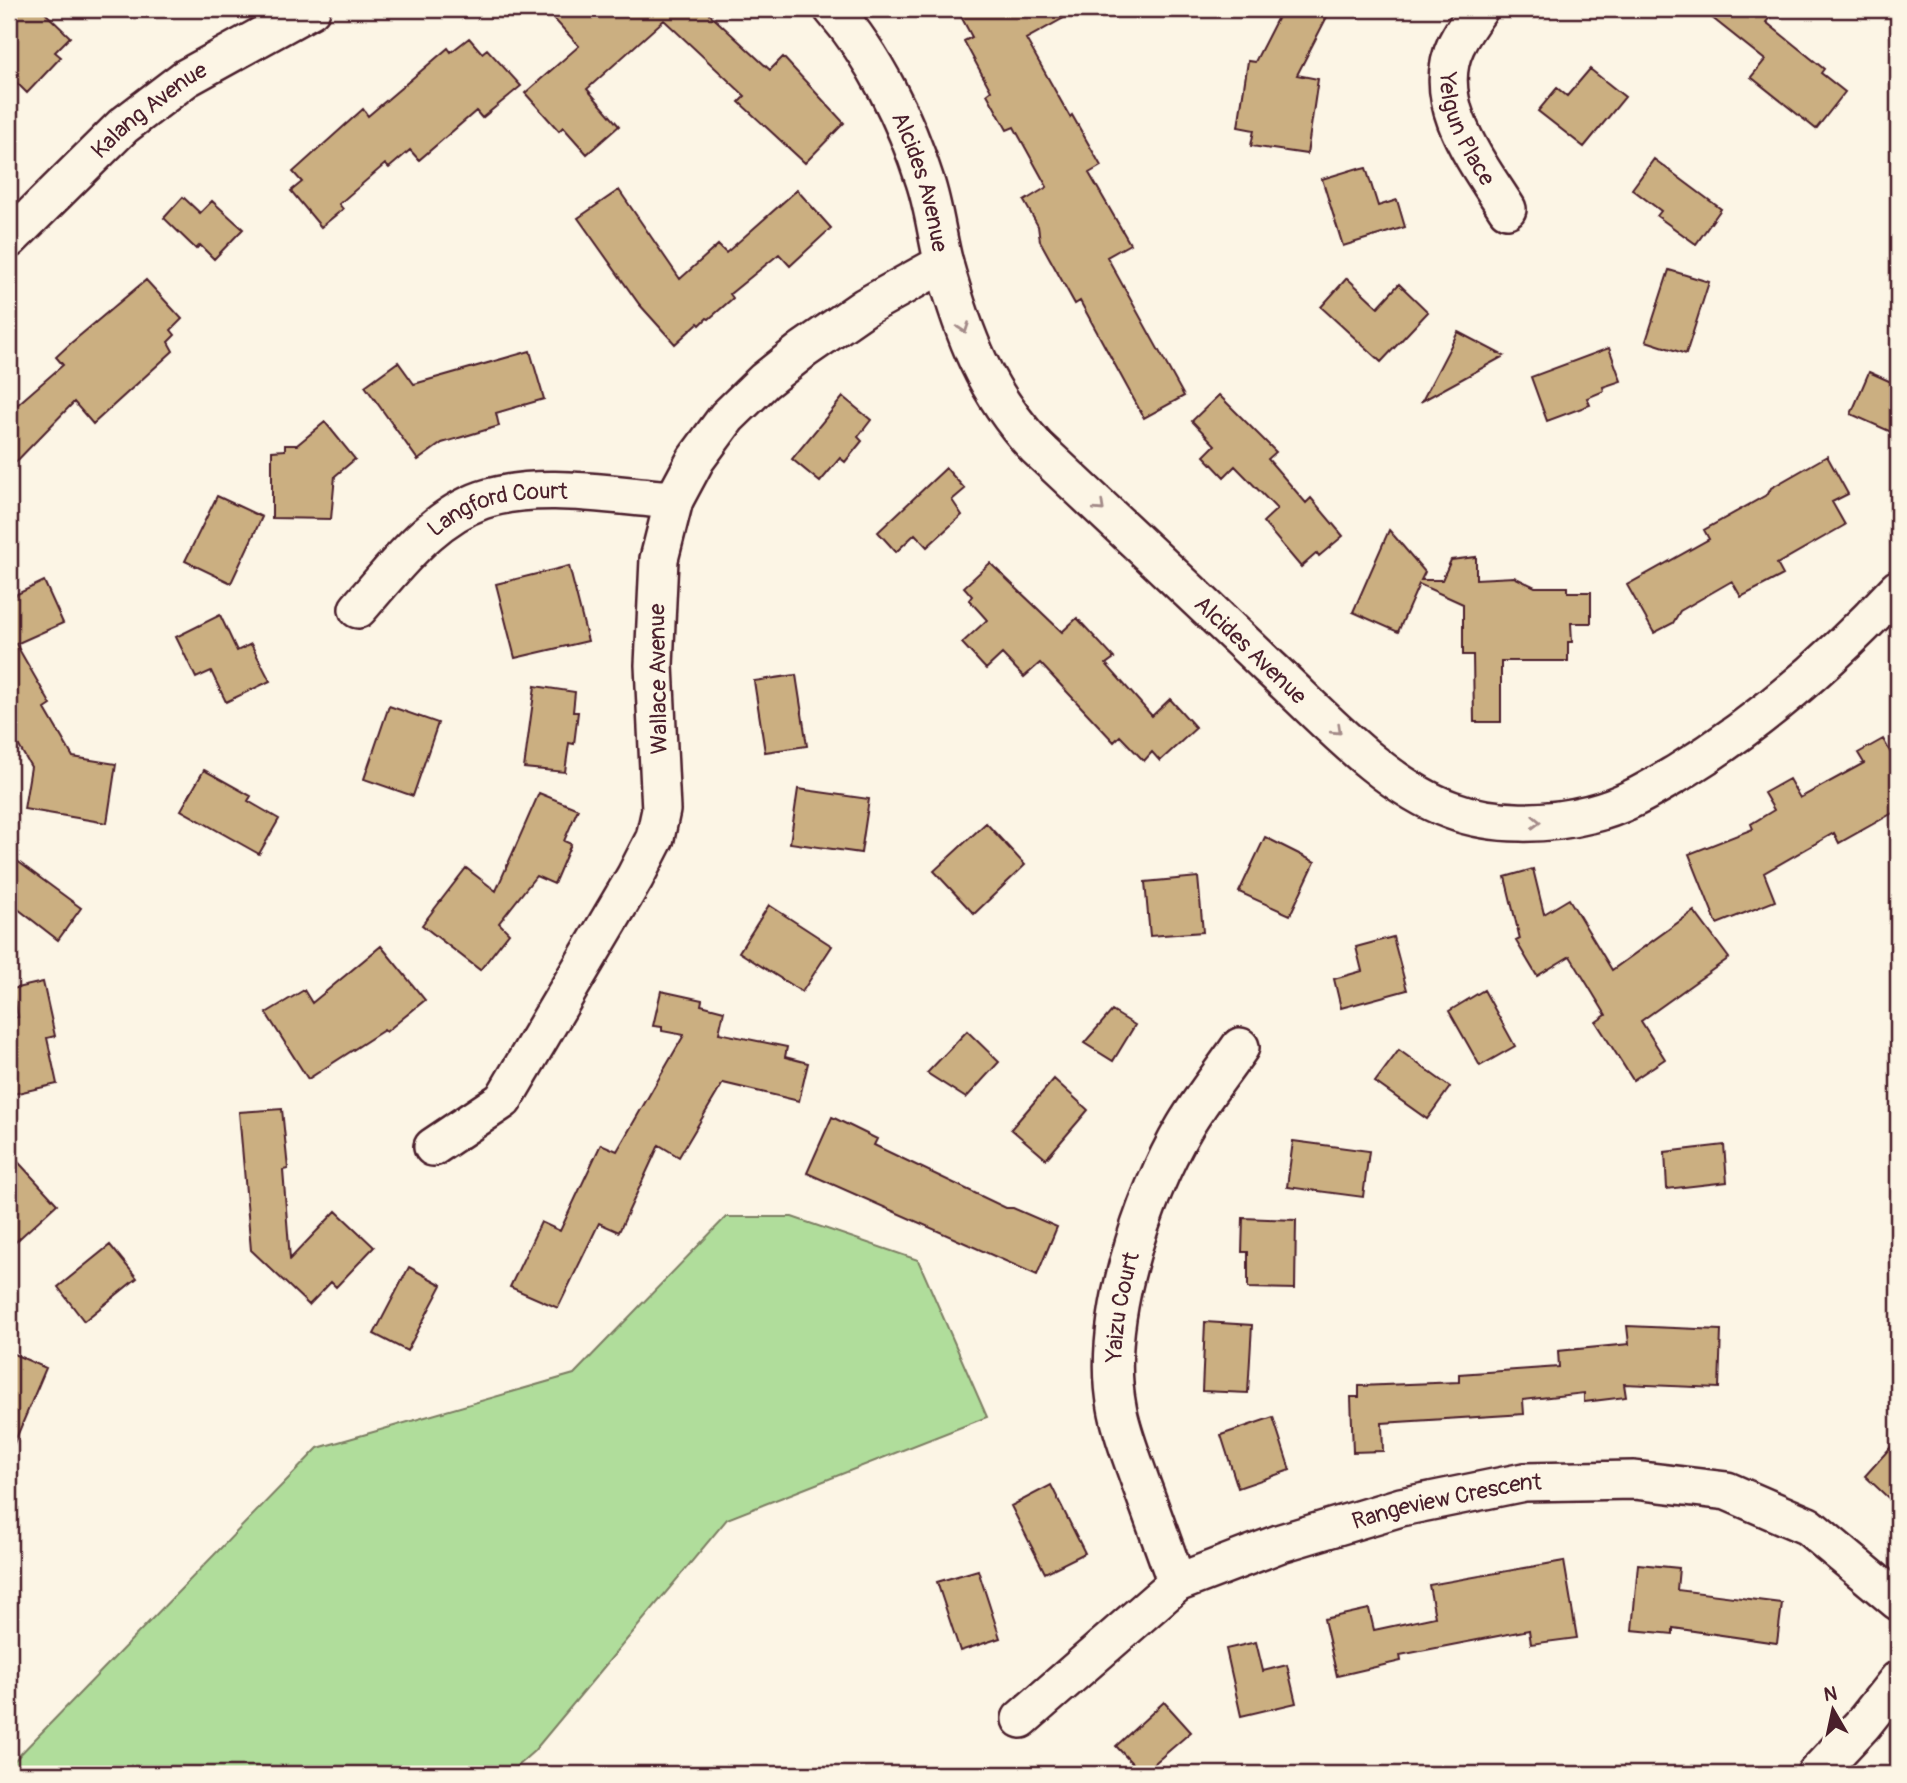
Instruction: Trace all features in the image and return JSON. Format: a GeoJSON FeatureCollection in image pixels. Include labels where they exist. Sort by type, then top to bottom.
{"type":"FeatureCollection","features":[{"type":"Feature","properties":{"kind":"street","name":"Kalang Avenue"},"geometry":{"type":"LineString","coordinates":[[9,239],[123,126],[186,78],[311,9]]}},
{"type":"Feature","properties":{"kind":"street","name":"Alcides Avenue"},"geometry":{"type":"LineString","coordinates":[[833,9],[870,62],[905,125],[926,183],[944,263],[964,332],[992,391],[1012,421],[1365,757],[1428,800],[1452,811],[1480,818],[1546,822],[1592,814],[1634,798],[1722,746],[1791,692],[1898,589]]}},
{"type":"Feature","properties":{"kind":"street","name":"Yelgun Place"},"geometry":{"type":"LineString","coordinates":[[1479,9],[1455,47],[1448,74],[1451,106],[1465,142],[1507,209]]}},
{"type":"Feature","properties":{"kind":"street","name":"Wallace Avenue"},"geometry":{"type":"LineString","coordinates":[[433,1147],[503,1100],[635,877],[655,838],[661,810],[654,665],[659,559],[674,500],[696,459],[727,418],[764,381],[803,350],[865,307],[944,263]]}},
{"type":"Feature","properties":{"kind":"street","name":"Langford Court"},"geometry":{"type":"LineString","coordinates":[[358,609],[426,534],[481,500],[552,491],[674,500]]}},
{"type":"Feature","properties":{"kind":"street","name":"Yaizu Court"},"geometry":{"type":"LineString","coordinates":[[1177,1583],[1130,1453],[1117,1407],[1112,1360],[1116,1323],[1133,1251],[1163,1171],[1185,1126],[1240,1047]]}},
{"type":"Feature","properties":{"kind":"street","name":"Rangeview Crescent"},"geometry":{"type":"LineString","coordinates":[[1021,1719],[1177,1583],[1281,1544],[1401,1507],[1524,1482],[1634,1480],[1727,1491],[1808,1526],[1898,1601]]}},
{"type":"Feature","properties":{"kind":"street"},"geometry":{"type":"LineString","coordinates":[[1816,1774],[1863,1724],[1898,1680]]}},
{"type":"Feature","properties":{"kind":"green space"},"geometry":{"type":"Polygon","coordinates":[[[726,1217],[792,1217],[918,1260],[987,1417],[727,1519],[534,1751],[508,1774],[9,1774],[9,1766],[318,1448],[574,1374],[726,1217]]]}},
{"type":"Feature","properties":{"kind":"building"},"geometry":{"type":"Polygon","coordinates":[[[22,9],[41,9],[70,37],[55,52],[61,57],[27,93],[9,75],[9,23],[22,9]]]}},
{"type":"Feature","properties":{"kind":"building"},"geometry":{"type":"Polygon","coordinates":[[[545,9],[704,9],[770,70],[783,57],[844,123],[805,163],[739,102],[745,96],[664,20],[587,89],[619,126],[587,154],[563,127],[559,131],[525,93],[579,46],[545,9]]]}},
{"type":"Feature","properties":{"kind":"building"},"geometry":{"type":"Polygon","coordinates":[[[957,9],[1080,9],[1026,39],[1101,166],[1089,173],[1130,244],[1107,257],[1184,396],[1144,418],[1080,301],[1075,304],[1040,241],[1038,226],[1024,201],[1047,187],[1014,127],[1007,130],[987,94],[991,91],[964,41],[972,37],[957,9]]]}},
{"type":"Feature","properties":{"kind":"building"},"geometry":{"type":"Polygon","coordinates":[[[1282,9],[1331,9],[1297,75],[1318,79],[1307,154],[1251,146],[1254,130],[1238,127],[1248,61],[1255,62],[1282,9]]]}},
{"type":"Feature","properties":{"kind":"building"},"geometry":{"type":"Polygon","coordinates":[[[1701,9],[1777,9],[1766,22],[1824,69],[1821,73],[1845,92],[1816,129],[1751,77],[1765,60],[1701,9]]]}},
{"type":"Feature","properties":{"kind":"building"},"geometry":{"type":"Polygon","coordinates":[[[469,38],[482,53],[487,49],[521,86],[482,118],[476,111],[419,160],[410,150],[389,168],[385,164],[339,204],[343,209],[321,227],[291,191],[302,182],[293,172],[363,109],[368,116],[448,48],[451,52],[469,38]]]}},
{"type":"Feature","properties":{"kind":"building"},"geometry":{"type":"Polygon","coordinates":[[[1590,69],[1625,97],[1584,147],[1538,111],[1557,88],[1567,96],[1590,69]]]}},
{"type":"Feature","properties":{"kind":"building"},"geometry":{"type":"Polygon","coordinates":[[[1654,159],[1721,209],[1696,244],[1657,216],[1661,211],[1632,189],[1654,159]]]}},
{"type":"Feature","properties":{"kind":"building"},"geometry":{"type":"Polygon","coordinates":[[[1366,168],[1378,206],[1397,200],[1405,227],[1343,246],[1322,179],[1366,168]]]}},
{"type":"Feature","properties":{"kind":"building"},"geometry":{"type":"Polygon","coordinates":[[[619,190],[680,279],[718,245],[726,253],[797,190],[831,228],[790,266],[779,254],[730,294],[733,298],[709,319],[700,325],[698,323],[675,344],[639,304],[578,218],[619,190]]]}},
{"type":"Feature","properties":{"kind":"building"},"geometry":{"type":"Polygon","coordinates":[[[183,197],[200,213],[212,201],[243,229],[214,259],[200,245],[196,249],[164,218],[183,197]]]}},
{"type":"Feature","properties":{"kind":"building"},"geometry":{"type":"Polygon","coordinates":[[[1669,270],[1709,282],[1686,354],[1646,341],[1669,270]]]}},
{"type":"Feature","properties":{"kind":"building"},"geometry":{"type":"Polygon","coordinates":[[[1347,278],[1378,307],[1399,284],[1428,312],[1381,362],[1321,307],[1347,278]]]}},
{"type":"Feature","properties":{"kind":"building"},"geometry":{"type":"Polygon","coordinates":[[[146,280],[182,319],[171,330],[175,335],[168,342],[173,351],[93,424],[74,402],[9,469],[9,412],[63,365],[56,357],[146,280]]]}},
{"type":"Feature","properties":{"kind":"building"},"geometry":{"type":"Polygon","coordinates":[[[1458,332],[1504,356],[1422,401],[1458,332]]]}},
{"type":"Feature","properties":{"kind":"building"},"geometry":{"type":"Polygon","coordinates":[[[1609,348],[1621,381],[1603,387],[1604,391],[1587,398],[1590,405],[1547,421],[1531,377],[1609,348]]]}},
{"type":"Feature","properties":{"kind":"building"},"geometry":{"type":"Polygon","coordinates":[[[530,351],[544,399],[496,413],[499,426],[442,443],[418,460],[365,386],[398,362],[414,384],[530,351]]]}},
{"type":"Feature","properties":{"kind":"building"},"geometry":{"type":"Polygon","coordinates":[[[1869,372],[1898,385],[1898,435],[1851,414],[1869,372]]]}},
{"type":"Feature","properties":{"kind":"building"},"geometry":{"type":"Polygon","coordinates":[[[1219,395],[1276,452],[1268,459],[1306,503],[1311,498],[1343,536],[1301,567],[1263,522],[1277,509],[1235,466],[1224,477],[1204,456],[1215,445],[1192,421],[1219,395]]]}},
{"type":"Feature","properties":{"kind":"building"},"geometry":{"type":"Polygon","coordinates":[[[843,397],[871,420],[858,437],[862,441],[845,462],[840,458],[820,482],[792,459],[843,397]]]}},
{"type":"Feature","properties":{"kind":"building"},"geometry":{"type":"Polygon","coordinates":[[[325,422],[355,459],[335,476],[331,519],[272,518],[272,451],[285,450],[285,445],[297,445],[325,422]]]}},
{"type":"Feature","properties":{"kind":"building"},"geometry":{"type":"Polygon","coordinates":[[[1827,456],[1848,494],[1832,502],[1845,525],[1777,564],[1783,575],[1741,597],[1732,581],[1680,611],[1673,623],[1654,633],[1627,585],[1709,539],[1704,530],[1768,494],[1771,488],[1827,456]]]}},
{"type":"Feature","properties":{"kind":"building"},"geometry":{"type":"Polygon","coordinates":[[[946,468],[965,489],[952,500],[962,515],[927,547],[915,534],[896,552],[878,532],[946,468]]]}},
{"type":"Feature","properties":{"kind":"building"},"geometry":{"type":"Polygon","coordinates":[[[217,496],[262,517],[231,583],[185,561],[217,496]]]}},
{"type":"Feature","properties":{"kind":"building"},"geometry":{"type":"Polygon","coordinates":[[[1389,530],[1425,572],[1421,580],[1442,580],[1451,560],[1476,557],[1476,579],[1514,577],[1535,587],[1568,587],[1568,592],[1591,592],[1591,623],[1571,623],[1572,642],[1568,642],[1568,661],[1501,661],[1501,722],[1474,722],[1473,655],[1463,655],[1463,604],[1419,584],[1398,632],[1353,612],[1389,530]]]}},
{"type":"Feature","properties":{"kind":"building"},"geometry":{"type":"Polygon","coordinates":[[[990,563],[1062,632],[1077,618],[1114,658],[1106,664],[1152,716],[1170,699],[1196,728],[1160,761],[1152,752],[1144,761],[1120,736],[1114,742],[1040,663],[1024,677],[1002,654],[986,669],[962,643],[987,620],[969,600],[972,596],[964,587],[990,563]]]}},
{"type":"Feature","properties":{"kind":"building"},"geometry":{"type":"Polygon","coordinates":[[[569,566],[588,641],[515,658],[496,584],[569,566]]]}},
{"type":"Feature","properties":{"kind":"building"},"geometry":{"type":"Polygon","coordinates":[[[44,581],[63,623],[16,644],[51,705],[45,709],[73,757],[116,764],[107,823],[24,809],[31,767],[9,729],[9,598],[44,581]]]}},
{"type":"Feature","properties":{"kind":"building"},"geometry":{"type":"Polygon","coordinates":[[[220,615],[237,651],[251,644],[270,681],[226,702],[211,671],[196,678],[176,637],[220,615]]]}},
{"type":"Feature","properties":{"kind":"building"},"geometry":{"type":"Polygon","coordinates":[[[796,675],[807,746],[765,752],[754,681],[796,675]]]}},
{"type":"Feature","properties":{"kind":"building"},"geometry":{"type":"Polygon","coordinates":[[[535,686],[575,692],[573,712],[578,712],[574,744],[569,743],[565,772],[524,768],[535,686]]]}},
{"type":"Feature","properties":{"kind":"building"},"geometry":{"type":"Polygon","coordinates":[[[389,706],[438,723],[413,796],[364,779],[389,706]]]}},
{"type":"Feature","properties":{"kind":"building"},"geometry":{"type":"Polygon","coordinates":[[[1883,739],[1898,766],[1898,810],[1839,843],[1834,833],[1764,873],[1775,901],[1717,924],[1689,854],[1753,829],[1751,824],[1774,810],[1764,793],[1789,779],[1800,798],[1864,763],[1858,753],[1883,739]]]}},
{"type":"Feature","properties":{"kind":"building"},"geometry":{"type":"Polygon","coordinates":[[[204,770],[251,796],[248,801],[279,819],[259,854],[181,810],[204,770]]]}},
{"type":"Feature","properties":{"kind":"building"},"geometry":{"type":"Polygon","coordinates":[[[798,789],[869,799],[861,853],[790,843],[798,789]]]}},
{"type":"Feature","properties":{"kind":"building"},"geometry":{"type":"Polygon","coordinates":[[[539,793],[578,809],[564,841],[571,844],[554,884],[536,876],[499,923],[509,933],[480,970],[422,925],[466,868],[496,891],[539,793]]]}},
{"type":"Feature","properties":{"kind":"building"},"geometry":{"type":"Polygon","coordinates":[[[986,823],[1025,865],[974,914],[934,871],[986,823]]]}},
{"type":"Feature","properties":{"kind":"building"},"geometry":{"type":"Polygon","coordinates":[[[1265,837],[1315,862],[1290,915],[1239,892],[1265,837]]]}},
{"type":"Feature","properties":{"kind":"building"},"geometry":{"type":"Polygon","coordinates":[[[9,855],[81,908],[58,940],[9,902],[9,855]]]}},
{"type":"Feature","properties":{"kind":"building"},"geometry":{"type":"Polygon","coordinates":[[[1533,869],[1544,914],[1569,899],[1612,970],[1694,911],[1729,958],[1641,1021],[1665,1059],[1633,1080],[1596,1022],[1606,1015],[1570,956],[1537,976],[1516,941],[1520,939],[1505,877],[1533,869]]]}},
{"type":"Feature","properties":{"kind":"building"},"geometry":{"type":"Polygon","coordinates":[[[1198,877],[1203,932],[1150,936],[1145,882],[1198,877]]]}},
{"type":"Feature","properties":{"kind":"building"},"geometry":{"type":"Polygon","coordinates":[[[769,905],[832,946],[802,992],[739,952],[769,905]]]}},
{"type":"Feature","properties":{"kind":"building"},"geometry":{"type":"Polygon","coordinates":[[[1393,937],[1407,990],[1341,1008],[1334,979],[1362,971],[1356,947],[1393,937]]]}},
{"type":"Feature","properties":{"kind":"building"},"geometry":{"type":"Polygon","coordinates":[[[381,946],[425,1000],[386,1032],[384,1030],[308,1079],[266,1013],[304,990],[312,1003],[381,946]]]}},
{"type":"Feature","properties":{"kind":"building"},"geometry":{"type":"Polygon","coordinates":[[[43,982],[55,1036],[47,1038],[57,1084],[9,1095],[9,1019],[18,1017],[12,989],[43,982]]]}},
{"type":"Feature","properties":{"kind":"building"},"geometry":{"type":"Polygon","coordinates":[[[1484,990],[1515,1046],[1480,1066],[1449,1011],[1484,990]]]}},
{"type":"Feature","properties":{"kind":"building"},"geometry":{"type":"Polygon","coordinates":[[[661,991],[702,1000],[701,1005],[724,1011],[719,1033],[787,1047],[785,1057],[808,1063],[799,1101],[723,1083],[679,1157],[659,1145],[619,1232],[599,1223],[558,1308],[510,1287],[541,1222],[560,1231],[601,1144],[617,1151],[684,1035],[662,1031],[662,1027],[653,1026],[661,991]]]}},
{"type":"Feature","properties":{"kind":"building"},"geometry":{"type":"Polygon","coordinates":[[[1112,1011],[1135,1025],[1113,1061],[1084,1043],[1112,1011]]]}},
{"type":"Feature","properties":{"kind":"building"},"geometry":{"type":"Polygon","coordinates":[[[967,1031],[999,1062],[966,1098],[927,1073],[967,1031]]]}},
{"type":"Feature","properties":{"kind":"building"},"geometry":{"type":"Polygon","coordinates":[[[1399,1050],[1450,1087],[1427,1119],[1375,1082],[1399,1050]]]}},
{"type":"Feature","properties":{"kind":"building"},"geometry":{"type":"Polygon","coordinates":[[[1054,1079],[1088,1110],[1046,1159],[1011,1129],[1054,1079]]]}},
{"type":"Feature","properties":{"kind":"building"},"geometry":{"type":"Polygon","coordinates":[[[282,1109],[288,1169],[283,1170],[290,1259],[336,1211],[374,1247],[336,1287],[331,1282],[309,1305],[251,1250],[239,1112],[282,1109]]]}},
{"type":"Feature","properties":{"kind":"building"},"geometry":{"type":"Polygon","coordinates":[[[832,1117],[877,1139],[874,1145],[1006,1208],[1013,1208],[1057,1227],[1037,1275],[807,1173],[832,1117]]]}},
{"type":"Feature","properties":{"kind":"building"},"geometry":{"type":"Polygon","coordinates":[[[1293,1141],[1369,1151],[1363,1197],[1287,1187],[1293,1141]]]}},
{"type":"Feature","properties":{"kind":"building"},"geometry":{"type":"Polygon","coordinates":[[[1724,1145],[1727,1182],[1667,1189],[1665,1152],[1724,1145]]]}},
{"type":"Feature","properties":{"kind":"building"},"geometry":{"type":"Polygon","coordinates":[[[9,1152],[57,1204],[9,1248],[9,1152]]]}},
{"type":"Feature","properties":{"kind":"building"},"geometry":{"type":"Polygon","coordinates":[[[1243,1218],[1296,1220],[1295,1289],[1248,1288],[1248,1252],[1242,1252],[1243,1218]]]}},
{"type":"Feature","properties":{"kind":"building"},"geometry":{"type":"Polygon","coordinates":[[[110,1245],[137,1278],[84,1321],[58,1287],[110,1245]]]}},
{"type":"Feature","properties":{"kind":"building"},"geometry":{"type":"Polygon","coordinates":[[[409,1267],[442,1285],[407,1351],[374,1334],[409,1267]]]}},
{"type":"Feature","properties":{"kind":"building"},"geometry":{"type":"Polygon","coordinates":[[[1205,1322],[1252,1325],[1248,1393],[1202,1391],[1205,1322]]]}},
{"type":"Feature","properties":{"kind":"building"},"geometry":{"type":"Polygon","coordinates":[[[1627,1326],[1721,1330],[1719,1388],[1624,1384],[1626,1397],[1584,1402],[1584,1393],[1523,1400],[1524,1414],[1382,1423],[1383,1451],[1353,1452],[1351,1397],[1359,1397],[1359,1386],[1459,1382],[1459,1374],[1559,1367],[1558,1351],[1629,1344],[1627,1326]]]}},
{"type":"Feature","properties":{"kind":"building"},"geometry":{"type":"Polygon","coordinates":[[[9,1352],[46,1368],[9,1455],[9,1352]]]}},
{"type":"Feature","properties":{"kind":"building"},"geometry":{"type":"Polygon","coordinates":[[[1273,1417],[1290,1470],[1238,1488],[1221,1435],[1273,1417]]]}},
{"type":"Feature","properties":{"kind":"building"},"geometry":{"type":"Polygon","coordinates":[[[1898,1439],[1898,1507],[1865,1476],[1898,1439]]]}},
{"type":"Feature","properties":{"kind":"building"},"geometry":{"type":"Polygon","coordinates":[[[1051,1485],[1085,1553],[1045,1573],[1011,1506],[1051,1485]]]}},
{"type":"Feature","properties":{"kind":"building"},"geometry":{"type":"Polygon","coordinates":[[[1564,1561],[1577,1638],[1531,1644],[1529,1630],[1400,1655],[1401,1661],[1337,1676],[1324,1619],[1369,1609],[1374,1630],[1435,1617],[1429,1585],[1564,1561]]]}},
{"type":"Feature","properties":{"kind":"building"},"geometry":{"type":"Polygon","coordinates":[[[1638,1564],[1679,1568],[1677,1590],[1782,1603],[1777,1643],[1673,1628],[1673,1634],[1632,1630],[1638,1564]]]}},
{"type":"Feature","properties":{"kind":"building"},"geometry":{"type":"Polygon","coordinates":[[[978,1570],[1000,1638],[960,1651],[937,1582],[978,1570]]]}},
{"type":"Feature","properties":{"kind":"building"},"geometry":{"type":"Polygon","coordinates":[[[1256,1642],[1263,1671],[1287,1665],[1296,1703],[1241,1716],[1226,1649],[1256,1642]]]}},
{"type":"Feature","properties":{"kind":"building"},"geometry":{"type":"Polygon","coordinates":[[[1164,1702],[1191,1732],[1142,1774],[1116,1746],[1164,1702]]]}}]}
